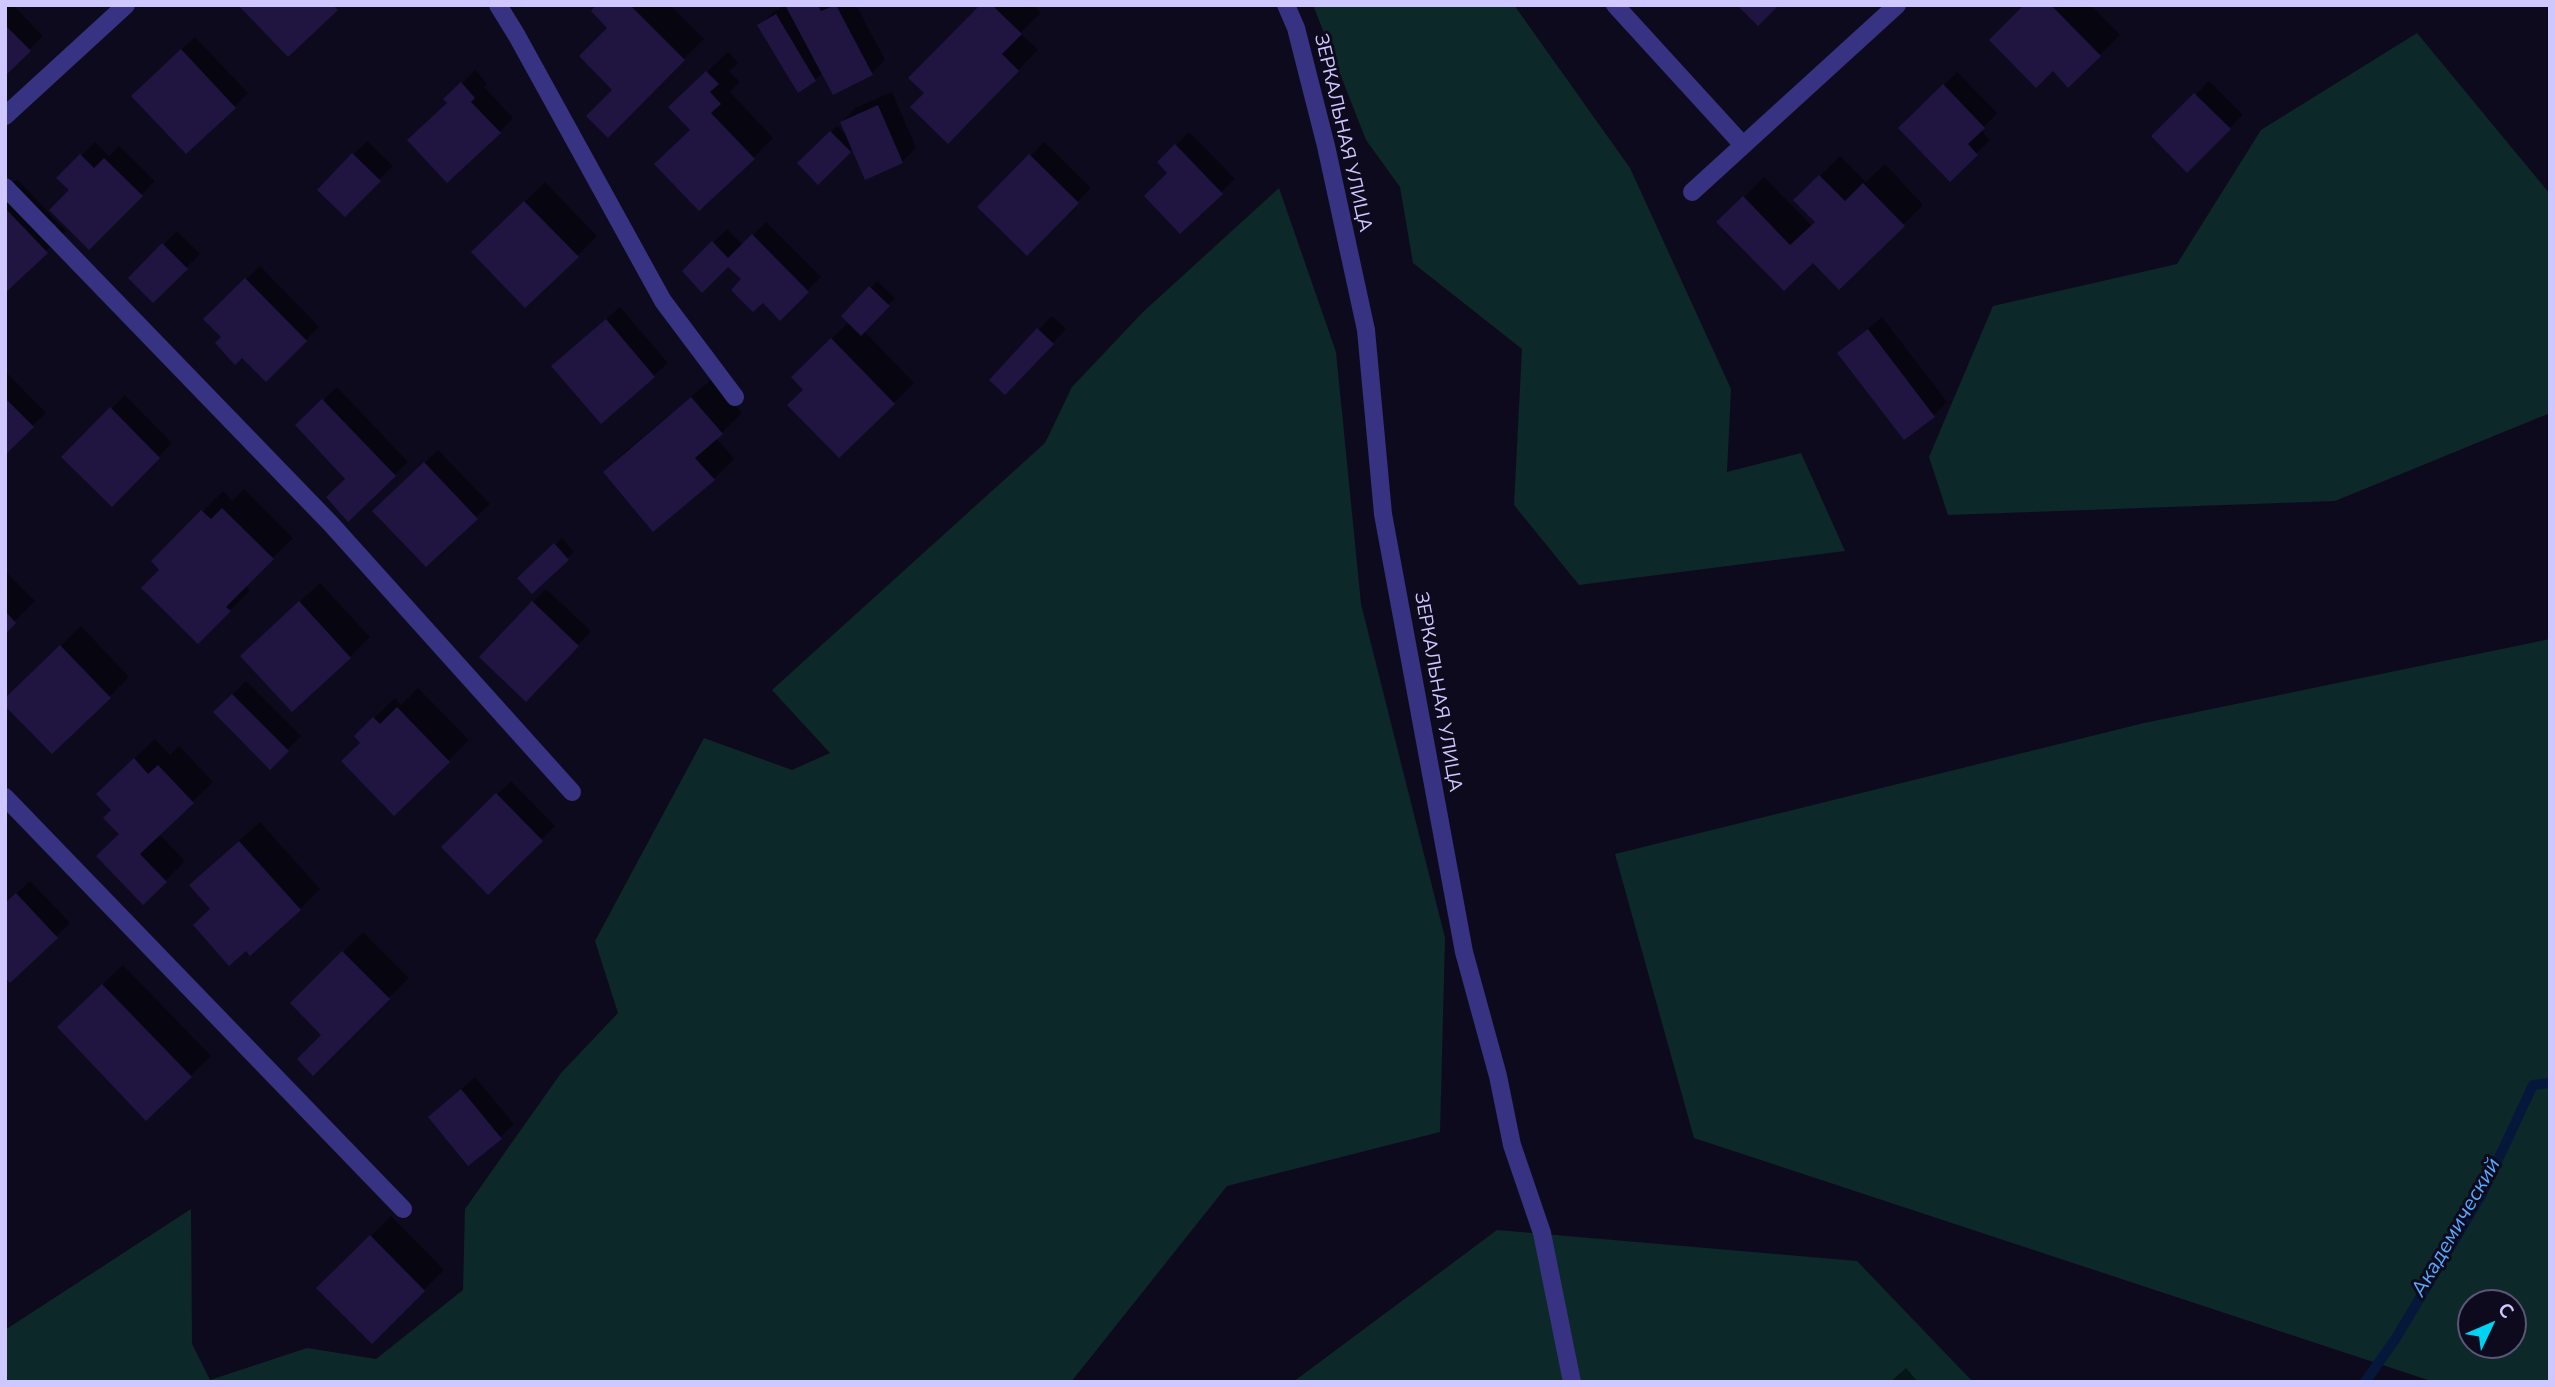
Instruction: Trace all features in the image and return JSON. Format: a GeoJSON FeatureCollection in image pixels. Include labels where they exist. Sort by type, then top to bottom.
{"type":"FeatureCollection","features":[{"type":"Feature","properties":{"kind":"street"},"geometry":{"type":"LineString","coordinates":[[5,117],[126,5]]}},
{"type":"Feature","properties":{"kind":"street"},"geometry":{"type":"LineString","coordinates":[[498,5],[663,301],[735,397]]}},
{"type":"Feature","properties":{"kind":"street","name":"ЗЕРКАЛЬНАЯ УЛИЦА"},"geometry":{"type":"LineString","coordinates":[[1286,5],[1296,28],[1326,146],[1366,330],[1383,514],[1464,952],[1498,1076],[1512,1145],[1542,1233],[1572,1382]]}},
{"type":"Feature","properties":{"kind":"street"},"geometry":{"type":"LineString","coordinates":[[1615,5],[1742,144]]}},
{"type":"Feature","properties":{"kind":"street"},"geometry":{"type":"LineString","coordinates":[[1692,192],[1897,5]]}},
{"type":"Feature","properties":{"kind":"street"},"geometry":{"type":"LineString","coordinates":[[5,187],[331,524],[572,792]]}},
{"type":"Feature","properties":{"kind":"street"},"geometry":{"type":"LineString","coordinates":[[5,797],[403,1209]]}},
{"type":"Feature","properties":{"kind":"green space"},"geometry":{"type":"Polygon","coordinates":[[[1313,5],[1514,5],[1630,168],[1731,389],[1727,472],[1801,453],[1845,551],[1579,585],[1514,505],[1522,349],[1413,263],[1400,187],[1366,140],[1313,5]]]}},
{"type":"Feature","properties":{"kind":"green space"},"geometry":{"type":"Polygon","coordinates":[[[2417,33],[2550,194],[2550,413],[2335,501],[1948,515],[1929,457],[1993,306],[2177,264],[2261,130],[2417,33]]]}},
{"type":"Feature","properties":{"kind":"green space"},"geometry":{"type":"Polygon","coordinates":[[[1279,188],[1336,352],[1361,604],[1445,938],[1440,1132],[1227,1186],[1071,1382],[5,1382],[5,1330],[191,1209],[192,1344],[210,1380],[307,1348],[376,1359],[463,1290],[465,1209],[561,1073],[618,1013],[595,941],[704,738],[792,770],[830,753],[772,690],[1045,443],[1072,387],[1143,312],[1279,188]]]}},
{"type":"Feature","properties":{"kind":"green space"},"geometry":{"type":"Polygon","coordinates":[[[2550,639],[2550,1382],[2434,1382],[1694,1138],[1615,854],[2144,723],[2550,639]]]}},
{"type":"Feature","properties":{"kind":"green space"},"geometry":{"type":"Polygon","coordinates":[[[1497,1230],[1857,1261],[1973,1382],[1293,1382],[1497,1230]]]}},
{"type":"Feature","properties":{"kind":"building"},"geometry":{"type":"Polygon","coordinates":[[[238,5],[333,5],[338,10],[288,57],[238,5]]]}},
{"type":"Feature","properties":{"kind":"building"},"geometry":{"type":"Polygon","coordinates":[[[596,5],[634,5],[632,7],[685,60],[608,138],[586,116],[612,90],[579,56],[607,28],[591,11],[596,5]]]}},
{"type":"Feature","properties":{"kind":"building"},"geometry":{"type":"Polygon","coordinates":[[[785,5],[818,5],[821,11],[836,5],[873,75],[833,95],[785,5]]]}},
{"type":"Feature","properties":{"kind":"building"},"geometry":{"type":"Polygon","coordinates":[[[980,5],[992,5],[1022,34],[1002,54],[1019,71],[948,144],[910,107],[924,93],[908,78],[980,5]]]}},
{"type":"Feature","properties":{"kind":"building"},"geometry":{"type":"Polygon","coordinates":[[[1737,5],[1779,5],[1758,26],[1737,5]]]}},
{"type":"Feature","properties":{"kind":"building"},"geometry":{"type":"Polygon","coordinates":[[[2024,5],[2051,5],[2101,56],[2068,88],[2053,71],[2036,88],[1989,40],[2024,5]]]}},
{"type":"Feature","properties":{"kind":"building"},"geometry":{"type":"Polygon","coordinates":[[[776,14],[816,81],[798,93],[757,25],[776,14]]]}},
{"type":"Feature","properties":{"kind":"building"},"geometry":{"type":"Polygon","coordinates":[[[5,25],[31,51],[5,76],[5,25]]]}},
{"type":"Feature","properties":{"kind":"building"},"geometry":{"type":"Polygon","coordinates":[[[181,49],[236,108],[186,154],[131,96],[181,49]]]}},
{"type":"Feature","properties":{"kind":"building"},"geometry":{"type":"Polygon","coordinates":[[[706,71],[719,84],[710,92],[721,104],[711,113],[755,159],[699,211],[654,164],[690,130],[668,107],[706,71]]]}},
{"type":"Feature","properties":{"kind":"building"},"geometry":{"type":"Polygon","coordinates":[[[461,82],[475,98],[471,102],[501,133],[447,183],[407,140],[447,103],[443,99],[461,82]]]}},
{"type":"Feature","properties":{"kind":"building"},"geometry":{"type":"Polygon","coordinates":[[[1943,84],[1985,128],[1968,144],[1978,155],[1950,182],[1898,128],[1943,84]]]}},
{"type":"Feature","properties":{"kind":"building"},"geometry":{"type":"Polygon","coordinates":[[[2194,93],[2231,129],[2187,173],[2151,136],[2194,93]]]}},
{"type":"Feature","properties":{"kind":"building"},"geometry":{"type":"Polygon","coordinates":[[[878,105],[903,163],[865,180],[840,122],[878,105]]]}},
{"type":"Feature","properties":{"kind":"building"},"geometry":{"type":"Polygon","coordinates":[[[830,131],[851,152],[818,185],[797,163],[830,131]]]}},
{"type":"Feature","properties":{"kind":"building"},"geometry":{"type":"Polygon","coordinates":[[[1175,144],[1223,194],[1180,234],[1144,196],[1167,173],[1157,162],[1175,144]]]}},
{"type":"Feature","properties":{"kind":"building"},"geometry":{"type":"Polygon","coordinates":[[[352,153],[381,181],[345,217],[317,190],[352,153]]]}},
{"type":"Feature","properties":{"kind":"building"},"geometry":{"type":"Polygon","coordinates":[[[80,154],[94,168],[104,158],[143,196],[89,250],[49,210],[69,190],[56,178],[80,154]]]}},
{"type":"Feature","properties":{"kind":"building"},"geometry":{"type":"Polygon","coordinates":[[[1029,154],[1079,203],[1027,256],[977,207],[1029,154]]]}},
{"type":"Feature","properties":{"kind":"building"},"geometry":{"type":"Polygon","coordinates":[[[1819,175],[1845,201],[1863,183],[1905,226],[1839,290],[1813,263],[1784,291],[1716,222],[1743,196],[1790,245],[1815,222],[1793,200],[1819,175]]]}},
{"type":"Feature","properties":{"kind":"building"},"geometry":{"type":"Polygon","coordinates":[[[524,201],[579,257],[525,308],[471,252],[524,201]]]}},
{"type":"Feature","properties":{"kind":"building"},"geometry":{"type":"Polygon","coordinates":[[[5,208],[48,253],[5,293],[5,208]]]}},
{"type":"Feature","properties":{"kind":"building"},"geometry":{"type":"Polygon","coordinates":[[[752,234],[809,292],[780,321],[763,303],[753,312],[731,290],[741,279],[728,267],[702,293],[682,271],[712,241],[728,258],[752,234]]]}},
{"type":"Feature","properties":{"kind":"building"},"geometry":{"type":"Polygon","coordinates":[[[162,243],[188,269],[153,303],[128,278],[162,243]]]}},
{"type":"Feature","properties":{"kind":"building"},"geometry":{"type":"Polygon","coordinates":[[[245,278],[307,341],[266,382],[242,358],[235,365],[215,343],[221,337],[203,319],[245,278]]]}},
{"type":"Feature","properties":{"kind":"building"},"geometry":{"type":"Polygon","coordinates":[[[869,286],[890,306],[861,336],[841,316],[869,286]]]}},
{"type":"Feature","properties":{"kind":"building"},"geometry":{"type":"Polygon","coordinates":[[[606,319],[655,377],[601,424],[551,366],[606,319]]]}},
{"type":"Feature","properties":{"kind":"building"},"geometry":{"type":"Polygon","coordinates":[[[1037,328],[1054,344],[1005,395],[989,380],[1037,328]]]}},
{"type":"Feature","properties":{"kind":"building"},"geometry":{"type":"Polygon","coordinates":[[[1868,329],[1935,417],[1904,440],[1837,353],[1868,329]]]}},
{"type":"Feature","properties":{"kind":"building"},"geometry":{"type":"Polygon","coordinates":[[[831,338],[895,404],[839,458],[787,405],[803,390],[791,377],[831,338]]]}},
{"type":"Feature","properties":{"kind":"building"},"geometry":{"type":"Polygon","coordinates":[[[691,397],[723,434],[695,458],[715,480],[653,532],[603,472],[691,397]]]}},
{"type":"Feature","properties":{"kind":"building"},"geometry":{"type":"Polygon","coordinates":[[[5,398],[34,427],[5,455],[5,398]]]}},
{"type":"Feature","properties":{"kind":"building"},"geometry":{"type":"Polygon","coordinates":[[[322,399],[396,476],[348,522],[326,497],[345,479],[295,425],[322,399]]]}},
{"type":"Feature","properties":{"kind":"building"},"geometry":{"type":"Polygon","coordinates":[[[110,407],[160,458],[112,507],[61,457],[110,407]]]}},
{"type":"Feature","properties":{"kind":"building"},"geometry":{"type":"Polygon","coordinates":[[[424,462],[478,519],[426,567],[372,511],[424,462]]]}},
{"type":"Feature","properties":{"kind":"building"},"geometry":{"type":"Polygon","coordinates":[[[222,508],[274,559],[226,607],[231,611],[198,644],[141,588],[159,570],[151,561],[201,510],[211,519],[222,508]]]}},
{"type":"Feature","properties":{"kind":"building"},"geometry":{"type":"Polygon","coordinates":[[[554,543],[569,560],[532,594],[517,578],[554,543]]]}},
{"type":"Feature","properties":{"kind":"building"},"geometry":{"type":"Polygon","coordinates":[[[299,601],[351,658],[292,712],[240,656],[299,601]]]}},
{"type":"Feature","properties":{"kind":"building"},"geometry":{"type":"Polygon","coordinates":[[[532,601],[579,646],[526,702],[479,657],[532,601]]]}},
{"type":"Feature","properties":{"kind":"building"},"geometry":{"type":"Polygon","coordinates":[[[5,611],[16,623],[5,634],[5,611]]]}},
{"type":"Feature","properties":{"kind":"building"},"geometry":{"type":"Polygon","coordinates":[[[60,645],[111,698],[52,754],[5,706],[5,698],[60,645]]]}},
{"type":"Feature","properties":{"kind":"building"},"geometry":{"type":"Polygon","coordinates":[[[232,694],[289,751],[270,770],[213,712],[232,694]]]}},
{"type":"Feature","properties":{"kind":"building"},"geometry":{"type":"Polygon","coordinates":[[[397,707],[450,762],[394,816],[341,761],[360,743],[354,736],[373,717],[380,724],[397,707]]]}},
{"type":"Feature","properties":{"kind":"building"},"geometry":{"type":"Polygon","coordinates":[[[134,758],[148,774],[158,765],[194,803],[140,854],[167,882],[143,905],[96,856],[119,834],[103,818],[111,810],[96,794],[134,758]]]}},
{"type":"Feature","properties":{"kind":"building"},"geometry":{"type":"Polygon","coordinates":[[[496,793],[543,841],[488,895],[441,847],[496,793]]]}},
{"type":"Feature","properties":{"kind":"building"},"geometry":{"type":"Polygon","coordinates":[[[239,841],[301,910],[250,956],[246,951],[229,966],[193,925],[210,909],[189,885],[239,841]]]}},
{"type":"Feature","properties":{"kind":"building"},"geometry":{"type":"Polygon","coordinates":[[[16,893],[58,938],[10,983],[5,977],[5,903],[16,893]]]}},
{"type":"Feature","properties":{"kind":"building"},"geometry":{"type":"Polygon","coordinates":[[[342,951],[390,999],[313,1076],[297,1059],[321,1035],[290,1003],[342,951]]]}},
{"type":"Feature","properties":{"kind":"building"},"geometry":{"type":"Polygon","coordinates":[[[102,984],[192,1077],[146,1121],[57,1027],[102,984]]]}},
{"type":"Feature","properties":{"kind":"building"},"geometry":{"type":"Polygon","coordinates":[[[461,1089],[502,1139],[468,1166],[428,1117],[461,1089]]]}},
{"type":"Feature","properties":{"kind":"building"},"geometry":{"type":"Polygon","coordinates":[[[370,1235],[425,1291],[372,1344],[316,1288],[370,1235]]]}},
{"type":"Feature","properties":{"kind":"waterway","name":"Академический"},"geometry":{"type":"LineString","coordinates":[[2365,1382],[2396,1338],[2482,1194],[2533,1085],[2550,1083]]}}]}
